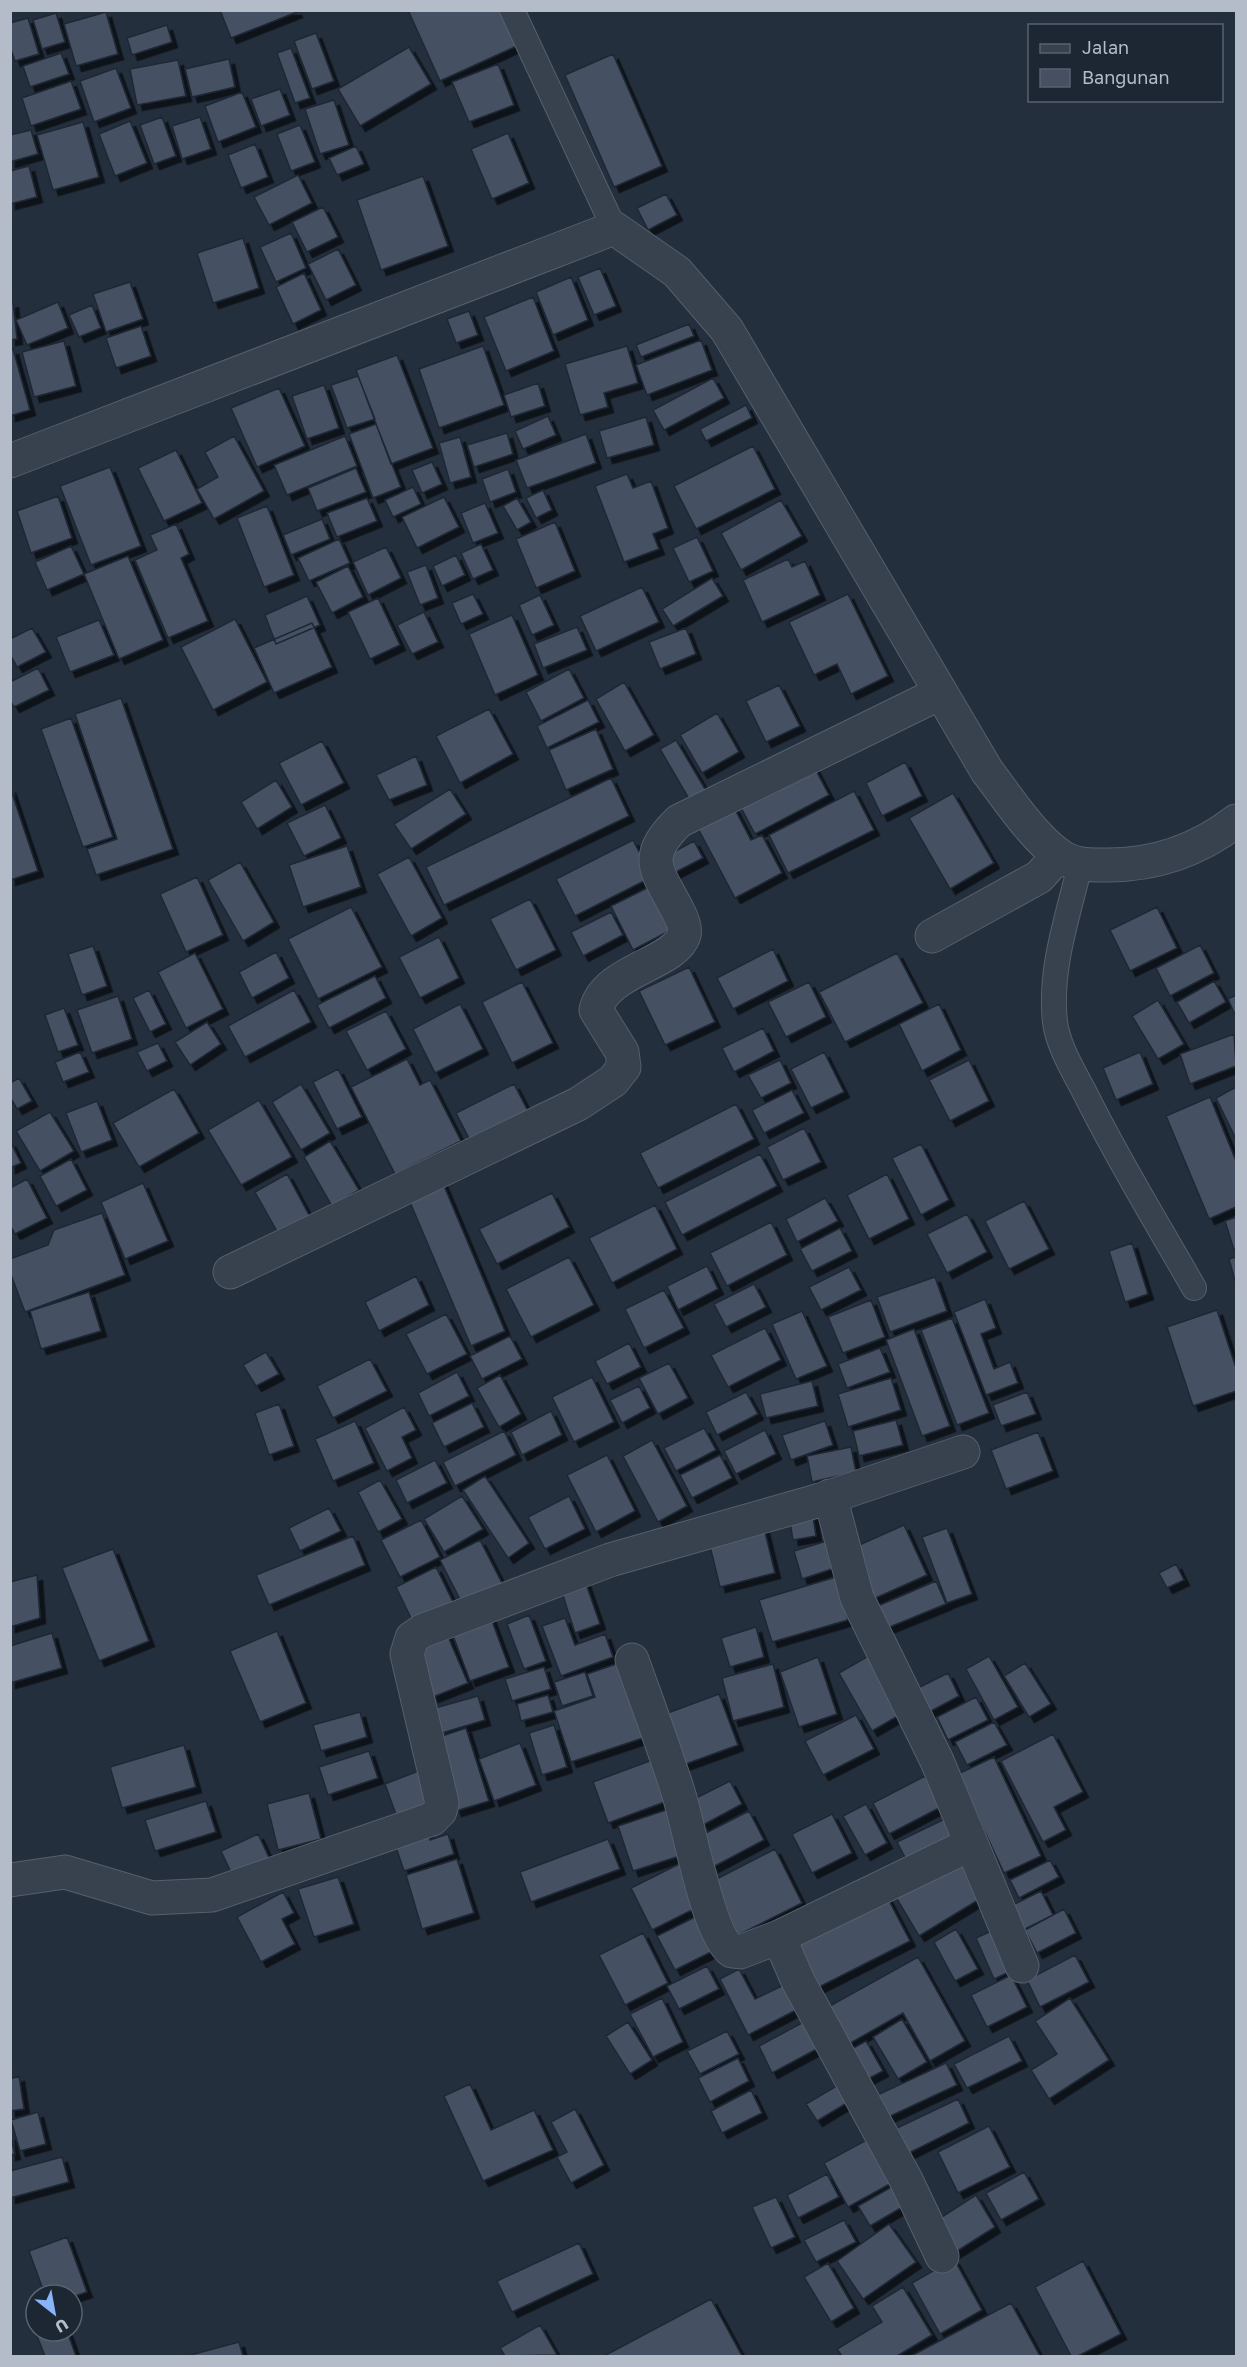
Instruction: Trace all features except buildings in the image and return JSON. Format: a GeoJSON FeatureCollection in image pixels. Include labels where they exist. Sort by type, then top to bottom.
{"type":"FeatureCollection","features":[{"type":"Feature","properties":{"kind":"street"},"geometry":{"type":"LineString","coordinates":[[10,461],[614,228],[677,272],[727,330],[987,771],[1026,821],[1070,860]]}},
{"type":"Feature","properties":{"kind":"street"},"geometry":{"type":"LineString","coordinates":[[230,1272],[578,1104],[613,1081],[624,1067],[622,1052],[596,1010],[599,998],[617,982],[675,947],[684,934],[683,921],[655,865],[657,847],[666,834],[679,821],[940,693]]}},
{"type":"Feature","properties":{"kind":"street"},"geometry":{"type":"LineString","coordinates":[[932,936],[1070,860],[1128,865],[1169,858],[1214,838],[1236,821]]}},
{"type":"Feature","properties":{"kind":"street"},"geometry":{"type":"LineString","coordinates":[[10,1880],[65,1872],[152,1898],[212,1895],[432,1819],[440,1812],[442,1803],[407,1654],[412,1638],[422,1631],[610,1560],[830,1496],[963,1452]]}},
{"type":"Feature","properties":{"kind":"street"},"geometry":{"type":"LineString","coordinates":[[830,1496],[857,1598],[932,1751],[971,1844],[979,1869],[1022,1966]]}},
{"type":"Feature","properties":{"kind":"street"},"geometry":{"type":"LineString","coordinates":[[632,1660],[680,1798],[697,1870],[722,1941],[732,1951],[741,1952],[779,1937],[971,1844]]}},
{"type":"Feature","properties":{"kind":"street"},"geometry":{"type":"LineString","coordinates":[[779,1937],[798,1982],[906,2180],[942,2256]]}},
{"type":"Feature","properties":{"kind":"lane"},"geometry":{"type":"LineString","coordinates":[[512,10],[614,228]]}},
{"type":"Feature","properties":{"kind":"lane"},"geometry":{"type":"LineString","coordinates":[[1070,860],[1054,990],[1055,1024],[1100,1124],[1194,1288]]}}]}
